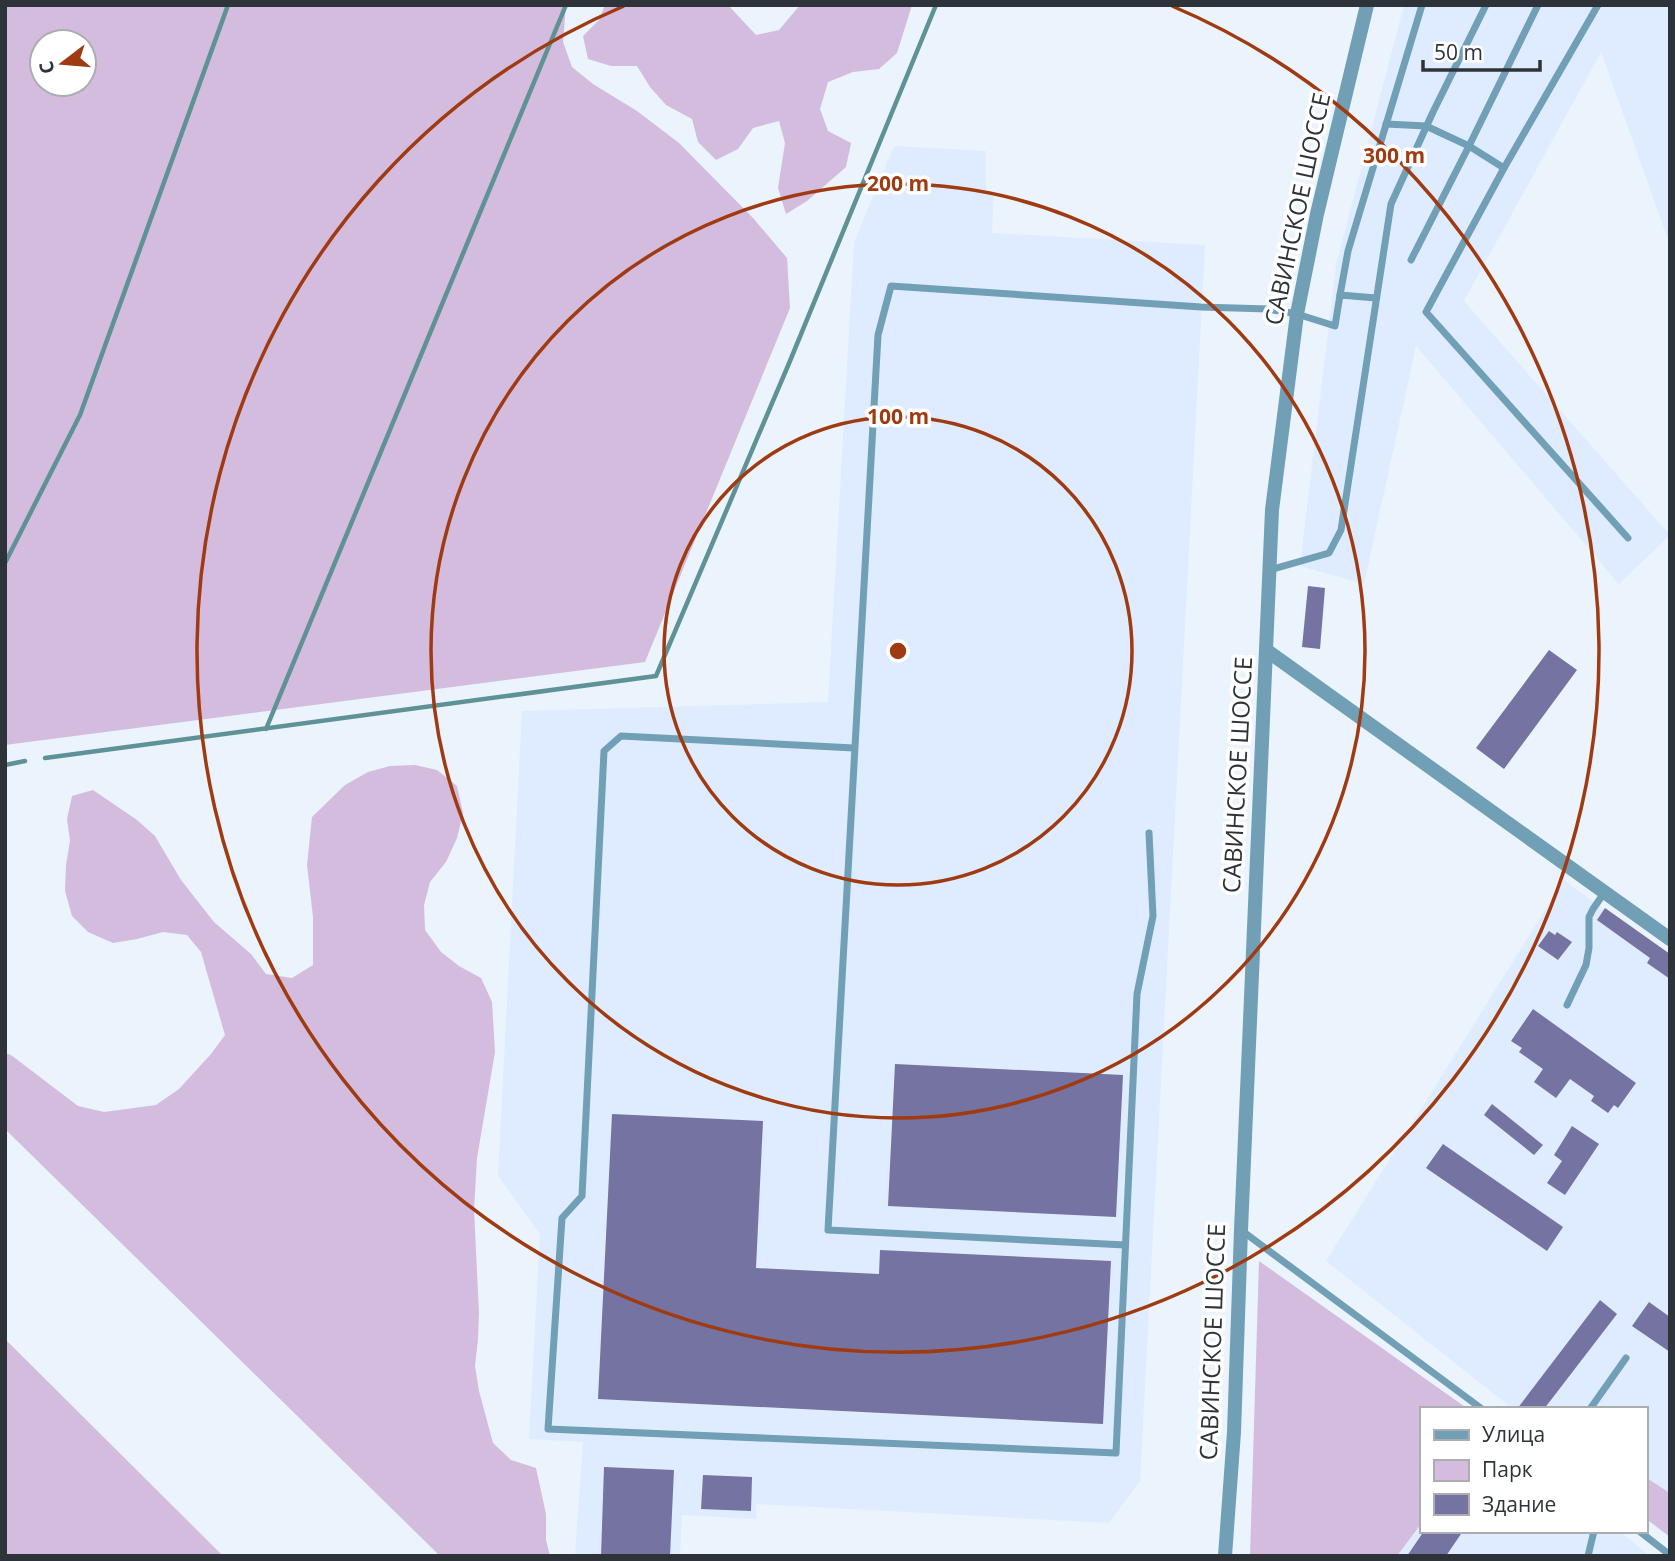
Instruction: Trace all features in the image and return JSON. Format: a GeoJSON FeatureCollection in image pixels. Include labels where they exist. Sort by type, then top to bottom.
{"type":"FeatureCollection","features":[{"type":"Feature","properties":{"kind":"street","name":"САВИНСКОЕ ШОССЕ"},"geometry":{"type":"LineString","coordinates":[[1225,1556],[1234,1432],[1272,510],[1297,314],[1317,214],[1367,5]]}},
{"type":"Feature","properties":{"kind":"street"},"geometry":{"type":"LineString","coordinates":[[1266,650],[1670,939]]}},
{"type":"Feature","properties":{"kind":"lane"},"geometry":{"type":"LineString","coordinates":[[1125,1245],[828,1230],[878,335],[891,286],[1268,309],[1297,314],[1335,326],[1348,251],[1422,5]]}},
{"type":"Feature","properties":{"kind":"lane"},"geometry":{"type":"LineString","coordinates":[[1270,570],[1329,553],[1341,530],[1391,204],[1486,5]]}},
{"type":"Feature","properties":{"kind":"lane"},"geometry":{"type":"LineString","coordinates":[[1412,260],[1538,5]]}},
{"type":"Feature","properties":{"kind":"lane"},"geometry":{"type":"LineString","coordinates":[[1598,5],[1504,168],[1426,312],[1628,538]]}},
{"type":"Feature","properties":{"kind":"lane"},"geometry":{"type":"LineString","coordinates":[[1386,124],[1426,126],[1469,146],[1504,168]]}},
{"type":"Feature","properties":{"kind":"lane"},"geometry":{"type":"LineString","coordinates":[[1340,295],[1376,298]]}},
{"type":"Feature","properties":{"kind":"lane"},"geometry":{"type":"LineString","coordinates":[[855,748],[621,736],[604,751],[582,1196],[562,1218],[548,1429],[1116,1453],[1137,994],[1153,916],[1149,833]]}},
{"type":"Feature","properties":{"kind":"lane"},"geometry":{"type":"LineString","coordinates":[[1567,1005],[1586,965],[1593,909],[1605,892]]}},
{"type":"Feature","properties":{"kind":"lane"},"geometry":{"type":"LineString","coordinates":[[1241,1230],[1479,1407]]}},
{"type":"Feature","properties":{"kind":"lane"},"geometry":{"type":"LineString","coordinates":[[1591,1407],[1626,1358]]}},
{"type":"Feature","properties":{"kind":"lane"},"geometry":{"type":"LineString","coordinates":[[1588,1556],[1594,1533]]}},
{"type":"Feature","properties":{"kind":"lane"},"geometry":{"type":"LineString","coordinates":[[1642,1533],[1670,1555]]}},
{"type":"Feature","properties":{"kind":"shaded area"},"geometry":{"type":"Polygon","coordinates":[[[1404,5],[1670,5],[1670,245],[1601,52],[1464,301],[1670,535],[1619,584],[1416,346],[1364,584],[1300,566],[1336,265],[1404,5]]]}},
{"type":"Feature","properties":{"kind":"shaded area"},"geometry":{"type":"Polygon","coordinates":[[[894,146],[986,151],[986,191],[994,192],[992,233],[1205,245],[1140,1481],[1109,1523],[757,1504],[756,1519],[682,1515],[680,1556],[575,1556],[583,1442],[529,1439],[540,1234],[498,1176],[522,711],[828,702],[854,242],[894,146]]]}},
{"type":"Feature","properties":{"kind":"shaded area"},"geometry":{"type":"Polygon","coordinates":[[[1564,880],[1670,959],[1670,1493],[1647,1478],[1647,1407],[1510,1407],[1326,1261],[1564,880]]]}},
{"type":"Feature","properties":{"kind":"shaded area"},"geometry":{"type":"Polygon","coordinates":[[[1420,1525],[1420,1533],[1622,1533],[1649,1556],[1397,1556],[1420,1525]]]}},
{"type":"Feature","properties":{"kind":"green space"},"geometry":{"type":"Polygon","coordinates":[[[5,5],[566,5],[563,42],[572,67],[679,143],[753,218],[787,258],[790,308],[645,662],[5,745],[5,5]]]}},
{"type":"Feature","properties":{"kind":"green space"},"geometry":{"type":"Polygon","coordinates":[[[605,5],[728,5],[756,35],[779,30],[800,5],[912,5],[897,53],[879,69],[853,72],[828,82],[820,109],[828,131],[851,143],[846,167],[807,201],[786,214],[778,188],[785,143],[779,121],[753,128],[738,149],[716,160],[698,142],[692,119],[666,105],[637,66],[611,66],[588,59],[583,36],[599,20],[605,5]]]}},
{"type":"Feature","properties":{"kind":"green space"},"geometry":{"type":"Polygon","coordinates":[[[415,765],[437,770],[457,786],[463,813],[457,838],[446,862],[430,882],[424,905],[425,930],[441,952],[481,978],[492,1002],[495,1052],[477,1158],[474,1210],[479,1313],[475,1366],[479,1391],[493,1443],[511,1460],[536,1468],[546,1514],[546,1540],[550,1556],[440,1556],[5,1129],[5,1053],[78,1106],[104,1112],[156,1105],[179,1089],[225,1035],[201,952],[187,935],[163,932],[113,943],[88,932],[72,916],[65,891],[70,841],[67,819],[72,796],[93,790],[137,820],[155,836],[181,880],[214,922],[251,954],[266,974],[292,978],[313,965],[313,917],[307,865],[312,817],[345,785],[368,772],[390,766],[415,765]]]}},
{"type":"Feature","properties":{"kind":"green space"},"geometry":{"type":"Polygon","coordinates":[[[1259,1261],[1465,1407],[1420,1407],[1420,1525],[1397,1556],[1250,1556],[1259,1261]]]}},
{"type":"Feature","properties":{"kind":"green space"},"geometry":{"type":"Polygon","coordinates":[[[5,1339],[223,1556],[5,1556],[5,1339]]]}},
{"type":"Feature","properties":{"kind":"green space"},"geometry":{"type":"Polygon","coordinates":[[[1647,1478],[1670,1493],[1670,1537],[1647,1520],[1647,1478]]]}},
{"type":"Feature","properties":{"kind":"building"},"geometry":{"type":"Polygon","coordinates":[[[1308,586],[1325,588],[1320,649],[1302,647],[1308,586]]]}},
{"type":"Feature","properties":{"kind":"building"},"geometry":{"type":"Polygon","coordinates":[[[1549,650],[1577,670],[1504,769],[1476,748],[1549,650]]]}},
{"type":"Feature","properties":{"kind":"building"},"geometry":{"type":"Polygon","coordinates":[[[1605,908],[1670,954],[1670,979],[1647,963],[1650,958],[1597,920],[1605,908]]]}},
{"type":"Feature","properties":{"kind":"building"},"geometry":{"type":"Polygon","coordinates":[[[1549,931],[1555,935],[1557,932],[1572,942],[1558,960],[1538,946],[1549,931]]]}},
{"type":"Feature","properties":{"kind":"building"},"geometry":{"type":"Polygon","coordinates":[[[1533,1009],[1636,1083],[1618,1108],[1614,1105],[1608,1113],[1591,1101],[1594,1096],[1570,1079],[1556,1098],[1534,1082],[1543,1069],[1519,1052],[1522,1048],[1511,1041],[1533,1009]]]}},
{"type":"Feature","properties":{"kind":"building"},"geometry":{"type":"Polygon","coordinates":[[[895,1064],[1123,1075],[1116,1217],[888,1206],[895,1064]]]}},
{"type":"Feature","properties":{"kind":"building"},"geometry":{"type":"Polygon","coordinates":[[[1492,1104],[1543,1145],[1534,1155],[1484,1115],[1492,1104]]]}},
{"type":"Feature","properties":{"kind":"building"},"geometry":{"type":"Polygon","coordinates":[[[612,1114],[763,1121],[756,1268],[879,1274],[880,1250],[1111,1261],[1103,1424],[598,1399],[612,1114]]]}},
{"type":"Feature","properties":{"kind":"building"},"geometry":{"type":"Polygon","coordinates":[[[1572,1126],[1599,1144],[1565,1195],[1547,1183],[1562,1161],[1554,1155],[1572,1126]]]}},
{"type":"Feature","properties":{"kind":"building"},"geometry":{"type":"Polygon","coordinates":[[[1443,1144],[1563,1227],[1547,1251],[1426,1168],[1443,1144]]]}},
{"type":"Feature","properties":{"kind":"building"},"geometry":{"type":"Polygon","coordinates":[[[1600,1300],[1617,1314],[1546,1407],[1519,1407],[1600,1300]]]}},
{"type":"Feature","properties":{"kind":"building"},"geometry":{"type":"Polygon","coordinates":[[[1649,1302],[1670,1317],[1670,1352],[1632,1326],[1649,1302]]]}},
{"type":"Feature","properties":{"kind":"building"},"geometry":{"type":"Polygon","coordinates":[[[604,1467],[674,1470],[670,1556],[601,1556],[604,1467]]]}},
{"type":"Feature","properties":{"kind":"building"},"geometry":{"type":"Polygon","coordinates":[[[703,1475],[752,1477],[751,1511],[701,1509],[703,1475]]]}},
{"type":"Feature","properties":{"kind":"building"},"geometry":{"type":"Polygon","coordinates":[[[1423,1533],[1462,1533],[1446,1556],[1407,1556],[1423,1533]]]}},
{"type":"Feature","properties":{"kind":"waterway"},"geometry":{"type":"LineString","coordinates":[[5,563],[80,415],[228,5]]}},
{"type":"Feature","properties":{"kind":"waterway"},"geometry":{"type":"LineString","coordinates":[[266,729],[566,5]]}},
{"type":"Feature","properties":{"kind":"waterway"},"geometry":{"type":"LineString","coordinates":[[45,758],[656,676],[790,361],[936,5]]}},
{"type":"Feature","properties":{"kind":"waterway"},"geometry":{"type":"LineString","coordinates":[[5,765],[25,761]]}}]}
